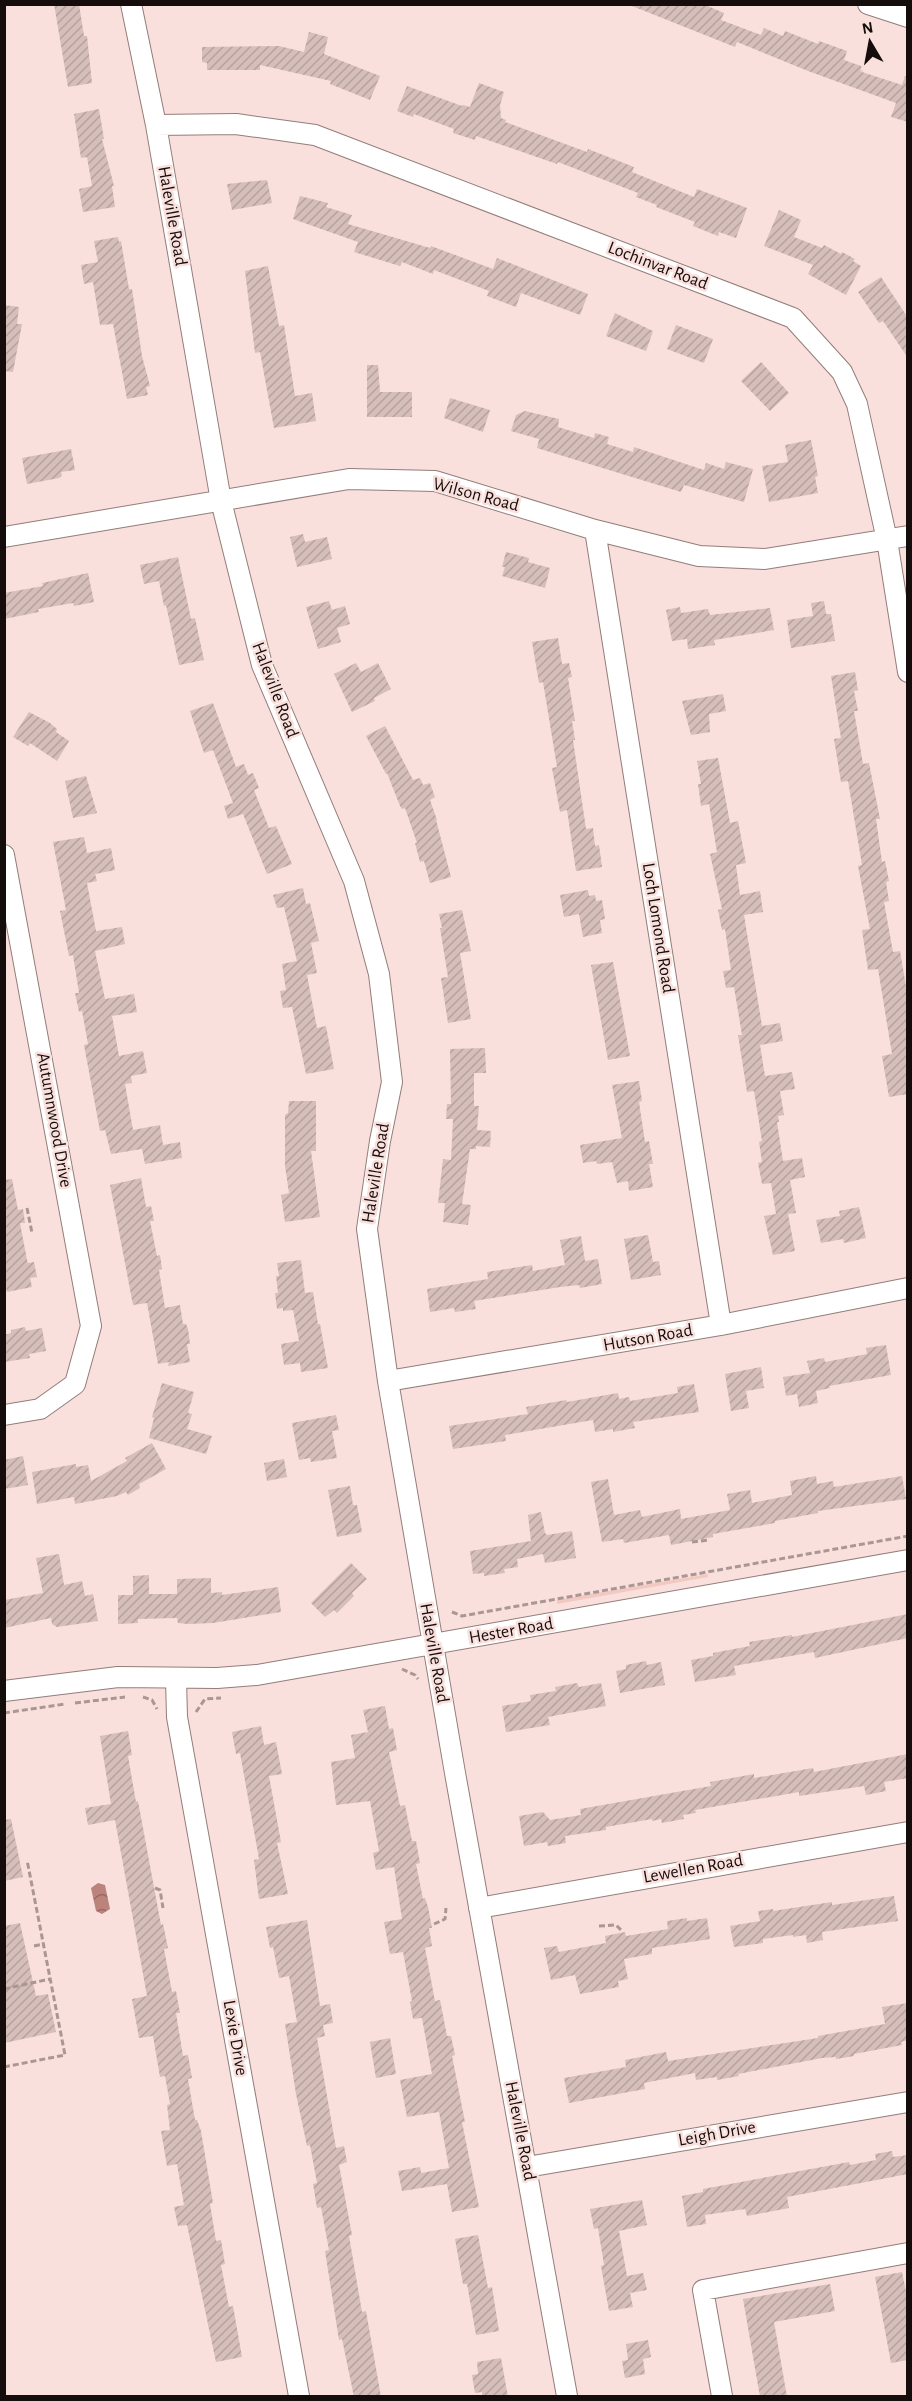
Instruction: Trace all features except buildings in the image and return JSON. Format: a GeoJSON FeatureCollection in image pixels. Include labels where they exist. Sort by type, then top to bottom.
{"type":"FeatureCollection","features":[{"type":"Feature","properties":{"kind":"street","name":"Haleville Road"},"geometry":{"type":"LineString","coordinates":[[131,4],[156,125],[221,501],[262,665],[354,881],[379,974],[392,1082],[380,1141],[367,1229],[388,1381],[433,1645],[567,2397]]}},
{"type":"Feature","properties":{"kind":"street"},"geometry":{"type":"LineString","coordinates":[[868,4],[908,17]]}},
{"type":"Feature","properties":{"kind":"street","name":"Lochinvar Road"},"geometry":{"type":"LineString","coordinates":[[156,125],[236,124],[315,135],[793,318],[842,372],[856,404],[887,540],[908,672]]}},
{"type":"Feature","properties":{"kind":"street","name":"Wilson Road"},"geometry":{"type":"LineString","coordinates":[[4,537],[349,479],[435,481],[595,530],[699,556],[765,559],[908,536]]}},
{"type":"Feature","properties":{"kind":"street","name":"Loch Lomond Road"},"geometry":{"type":"LineString","coordinates":[[595,530],[721,1326]]}},
{"type":"Feature","properties":{"kind":"street","name":"Autumnwood Drive"},"geometry":{"type":"LineString","coordinates":[[4,855],[91,1326],[75,1384],[40,1409],[4,1415]]}},
{"type":"Feature","properties":{"kind":"street","name":"Hutson Road"},"geometry":{"type":"LineString","coordinates":[[388,1381],[721,1326],[908,1288]]}},
{"type":"Feature","properties":{"kind":"street","name":"Hester Road"},"geometry":{"type":"LineString","coordinates":[[4,1691],[118,1677],[176,1679],[257,1675],[908,1560]]}},
{"type":"Feature","properties":{"kind":"street","name":"Lexie Drive"},"geometry":{"type":"LineString","coordinates":[[176,1679],[177,1717],[299,2397]]}},
{"type":"Feature","properties":{"kind":"street","name":"Lewellen Road"},"geometry":{"type":"LineString","coordinates":[[479,1908],[908,1832]]}},
{"type":"Feature","properties":{"kind":"street","name":"Leigh Drive"},"geometry":{"type":"LineString","coordinates":[[527,2167],[908,2102]]}},
{"type":"Feature","properties":{"kind":"street"},"geometry":{"type":"LineString","coordinates":[[722,2397],[704,2290],[908,2253]]}},
{"type":"Feature","properties":{"kind":"path"},"geometry":{"type":"LineString","coordinates":[[27,1208],[32,1233]]}},
{"type":"Feature","properties":{"kind":"path"},"geometry":{"type":"LineString","coordinates":[[452,1612],[462,1616],[908,1536]]}},
{"type":"Feature","properties":{"kind":"path"},"geometry":{"type":"LineString","coordinates":[[692,1542],[709,1540]]}},
{"type":"Feature","properties":{"kind":"path"},"geometry":{"type":"LineString","coordinates":[[402,1669],[418,1679]]}},
{"type":"Feature","properties":{"kind":"path"},"geometry":{"type":"LineString","coordinates":[[4,1713],[135,1695],[152,1700],[158,1712]]}},
{"type":"Feature","properties":{"kind":"path"},"geometry":{"type":"LineString","coordinates":[[196,1716],[198,1706],[205,1699],[224,1698]]}},
{"type":"Feature","properties":{"kind":"path"},"geometry":{"type":"LineString","coordinates":[[4,2067],[65,2055],[27,1860]]}},
{"type":"Feature","properties":{"kind":"path"},"geometry":{"type":"LineString","coordinates":[[155,1888],[160,1890],[163,1908]]}},
{"type":"Feature","properties":{"kind":"path"},"geometry":{"type":"LineString","coordinates":[[434,1924],[445,1919],[447,1908]]}},
{"type":"Feature","properties":{"kind":"path"},"geometry":{"type":"LineString","coordinates":[[599,1926],[616,1925],[622,1931]]}},
{"type":"Feature","properties":{"kind":"path"},"geometry":{"type":"LineString","coordinates":[[34,1946],[43,1944]]}},
{"type":"Feature","properties":{"kind":"path"},"geometry":{"type":"LineString","coordinates":[[4,1989],[50,1979]]}},
{"type":"Feature","properties":{"kind":"shaded area"},"geometry":{"type":"Polygon","coordinates":[[[708,1574],[708,1577],[557,1604],[557,1600],[708,1574]]]}},
{"type":"Feature","properties":{"kind":"water"},"geometry":{"type":"Polygon","coordinates":[[[98,1883],[105,1885],[110,1909],[102,1914],[96,1911],[91,1888],[98,1883]]]}}]}
